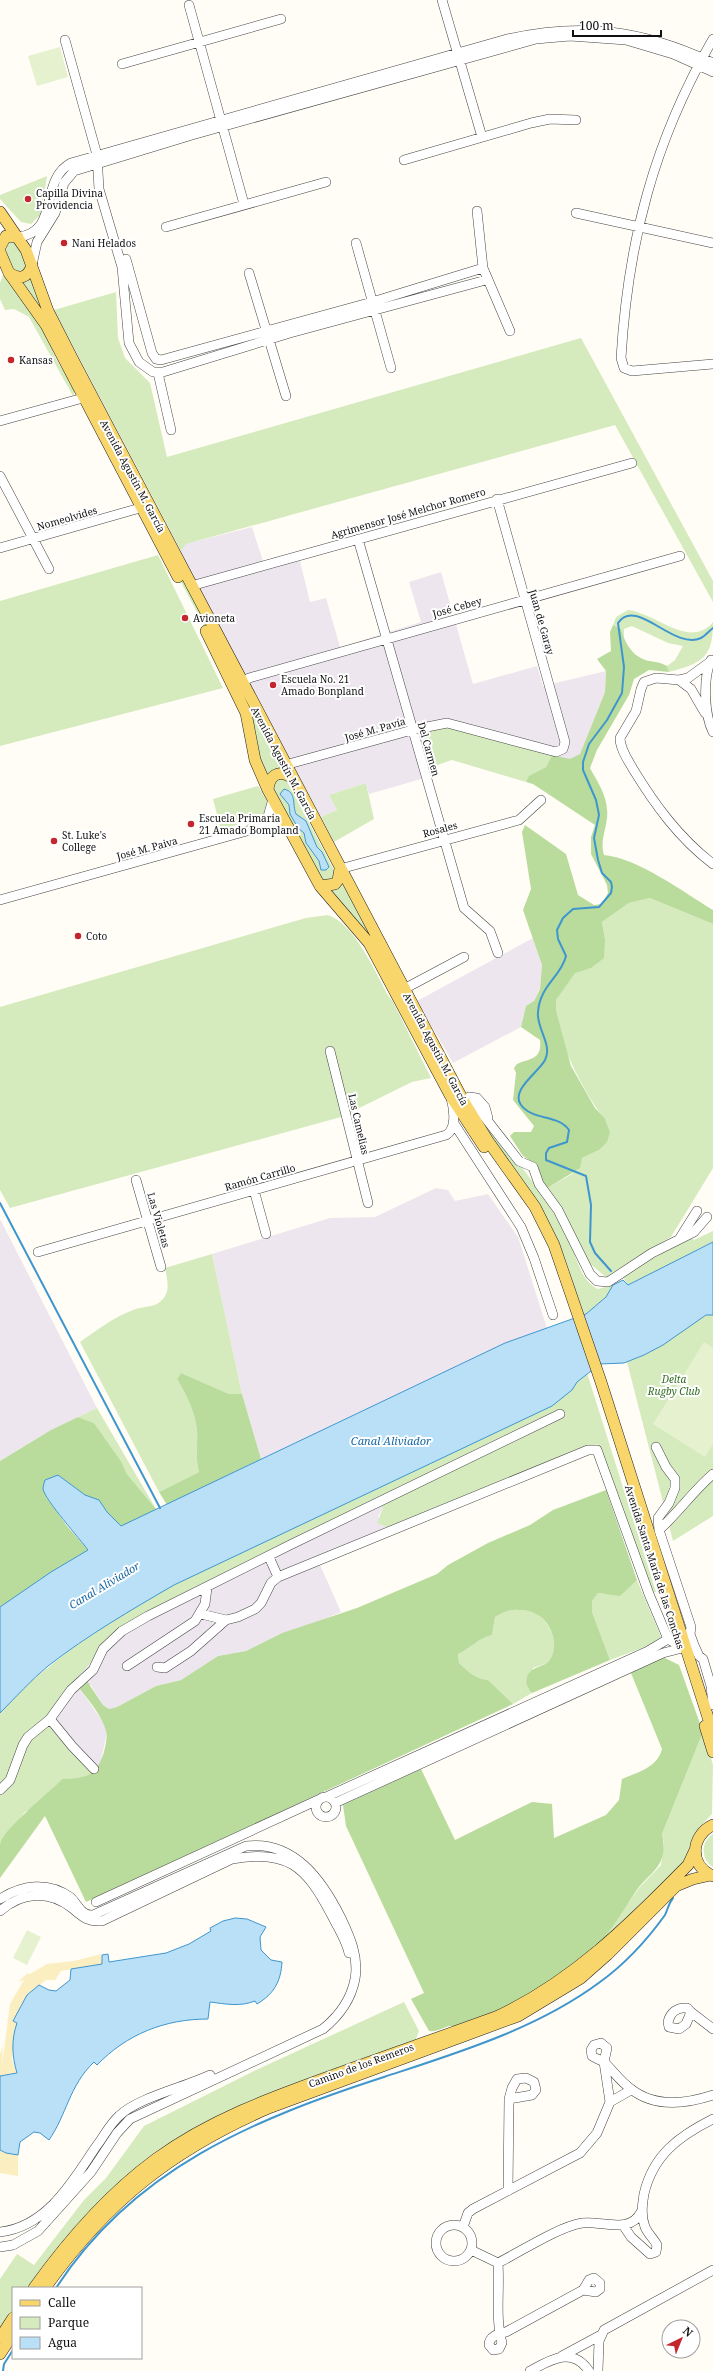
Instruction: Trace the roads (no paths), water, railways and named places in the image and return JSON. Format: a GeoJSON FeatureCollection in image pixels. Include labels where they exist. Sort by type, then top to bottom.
{"type":"FeatureCollection","features":[{"type":"Feature","properties":{"kind":"main road","name":"Avenida Agustín M. García"},"geometry":{"type":"LineString","coordinates":[[0,212],[18,237],[32,265],[53,321],[191,586],[238,686],[250,724],[257,766],[271,794],[320,886],[369,943],[450,1095],[535,1220],[547,1244],[573,1309]]}},
{"type":"Feature","properties":{"kind":"main road"},"geometry":{"type":"LineString","coordinates":[[0,247],[6,236],[18,237]]}},
{"type":"Feature","properties":{"kind":"main road","name":"Avenida Agustín M. García"},"geometry":{"type":"LineString","coordinates":[[0,252],[9,273],[46,325],[82,398],[140,508],[238,686],[285,765],[463,1100],[544,1223],[573,1309]]}},
{"type":"Feature","properties":{"kind":"main road"},"geometry":{"type":"LineString","coordinates":[[9,273],[15,277],[23,277],[30,271],[32,265]]}},
{"type":"Feature","properties":{"kind":"main road"},"geometry":{"type":"LineString","coordinates":[[271,794],[270,779],[276,774],[284,773],[291,777]]}},
{"type":"Feature","properties":{"kind":"main road"},"geometry":{"type":"LineString","coordinates":[[320,886],[335,884],[338,880],[340,869]]}},
{"type":"Feature","properties":{"kind":"main road"},"geometry":{"type":"LineString","coordinates":[[573,1309],[598,1383]]}},
{"type":"Feature","properties":{"kind":"main road","name":"Avenida Santa María de las Conchas"},"geometry":{"type":"LineString","coordinates":[[598,1383],[687,1646],[713,1752]]}},
{"type":"Feature","properties":{"kind":"main road","name":"Avenida Santa María de las Conchas"},"geometry":{"type":"LineString","coordinates":[[598,1383],[687,1646],[713,1733]]}},
{"type":"Feature","properties":{"kind":"main road"},"geometry":{"type":"LineString","coordinates":[[710,1827],[713,1818]]}},
{"type":"Feature","properties":{"kind":"main road","name":"Camino de los Remeros"},"geometry":{"type":"LineString","coordinates":[[35,2287],[70,2240],[94,2213],[125,2184],[158,2158],[214,2123],[268,2099],[496,2017],[529,2000],[576,1971],[601,1949],[688,1865],[695,1850],[696,1842],[710,1827]]}},
{"type":"Feature","properties":{"kind":"main road"},"geometry":{"type":"LineString","coordinates":[[695,1850],[699,1865],[712,1876]]}},
{"type":"Feature","properties":{"kind":"main road","name":"Camino de los Remeros"},"geometry":{"type":"LineString","coordinates":[[46,2287],[77,2245],[116,2204],[163,2165],[192,2146],[234,2123],[271,2107],[518,2016],[581,1978],[679,1885],[693,1879],[712,1876]]}},
{"type":"Feature","properties":{"kind":"main road"},"geometry":{"type":"LineString","coordinates":[[0,2338],[12,2320]]}},
{"type":"Feature","properties":{"kind":"main road"},"geometry":{"type":"LineString","coordinates":[[0,2354],[12,2336]]}},
{"type":"Feature","properties":{"kind":"street"},"geometry":{"type":"LineString","coordinates":[[442,0],[482,137]]}},
{"type":"Feature","properties":{"kind":"street"},"geometry":{"type":"LineString","coordinates":[[189,5],[244,204]]}},
{"type":"Feature","properties":{"kind":"street"},"geometry":{"type":"LineString","coordinates":[[122,64],[281,19]]}},
{"type":"Feature","properties":{"kind":"street"},"geometry":{"type":"LineString","coordinates":[[32,265],[37,242],[44,225],[54,182],[67,165],[98,159],[458,56],[536,39],[570,36],[626,40],[700,62],[713,63]]}},
{"type":"Feature","properties":{"kind":"street"},"geometry":{"type":"LineString","coordinates":[[65,40],[98,159],[99,179],[105,188],[128,285],[153,357],[159,360],[165,359],[267,335],[373,305],[482,268]]}},
{"type":"Feature","properties":{"kind":"street"},"geometry":{"type":"LineString","coordinates":[[713,40],[700,62],[660,154],[638,227],[625,302],[622,366],[632,371],[713,364]]}},
{"type":"Feature","properties":{"kind":"street"},"geometry":{"type":"LineString","coordinates":[[700,62],[713,72]]}},
{"type":"Feature","properties":{"kind":"street"},"geometry":{"type":"LineString","coordinates":[[404,160],[543,120],[576,120]]}},
{"type":"Feature","properties":{"kind":"street"},"geometry":{"type":"LineString","coordinates":[[18,237],[30,234],[44,225],[55,213],[63,186],[74,171],[98,159]]}},
{"type":"Feature","properties":{"kind":"street"},"geometry":{"type":"LineString","coordinates":[[54,182],[56,190],[63,186]]}},
{"type":"Feature","properties":{"kind":"street"},"geometry":{"type":"LineString","coordinates":[[166,227],[326,182]]}},
{"type":"Feature","properties":{"kind":"street"},"geometry":{"type":"LineString","coordinates":[[477,211],[482,268],[486,280],[510,331]]}},
{"type":"Feature","properties":{"kind":"street"},"geometry":{"type":"LineString","coordinates":[[576,213],[713,243]]}},
{"type":"Feature","properties":{"kind":"street"},"geometry":{"type":"LineString","coordinates":[[356,243],[391,368]]}},
{"type":"Feature","properties":{"kind":"street"},"geometry":{"type":"LineString","coordinates":[[249,273],[286,396]]}},
{"type":"Feature","properties":{"kind":"street"},"geometry":{"type":"LineString","coordinates":[[373,305],[486,280]]}},
{"type":"Feature","properties":{"kind":"street"},"geometry":{"type":"LineString","coordinates":[[128,285],[129,343],[133,354],[143,365],[158,373],[267,335]]}},
{"type":"Feature","properties":{"kind":"street"},"geometry":{"type":"LineString","coordinates":[[143,365],[153,357]]}},
{"type":"Feature","properties":{"kind":"street"},"geometry":{"type":"LineString","coordinates":[[165,359],[168,370]]}},
{"type":"Feature","properties":{"kind":"street"},"geometry":{"type":"LineString","coordinates":[[158,373],[171,430]]}},
{"type":"Feature","properties":{"kind":"street"},"geometry":{"type":"LineString","coordinates":[[0,422],[82,398]]}},
{"type":"Feature","properties":{"kind":"street","name":"Agrimensor José Melchor Romero"},"geometry":{"type":"LineString","coordinates":[[191,586],[496,499],[632,463]]}},
{"type":"Feature","properties":{"kind":"street"},"geometry":{"type":"LineString","coordinates":[[0,476],[49,569]]}},
{"type":"Feature","properties":{"kind":"street","name":"Juan de Garay"},"geometry":{"type":"LineString","coordinates":[[496,499],[565,742],[563,749]]}},
{"type":"Feature","properties":{"kind":"street","name":"Nomeolvides"},"geometry":{"type":"LineString","coordinates":[[0,548],[140,508]]}},
{"type":"Feature","properties":{"kind":"street","name":"Del Carmen"},"geometry":{"type":"LineString","coordinates":[[358,539],[464,908],[490,931],[498,953]]}},
{"type":"Feature","properties":{"kind":"street","name":"José Cebey"},"geometry":{"type":"LineString","coordinates":[[238,686],[386,639],[680,556]]}},
{"type":"Feature","properties":{"kind":"street"},"geometry":{"type":"LineString","coordinates":[[712,659],[696,674],[679,680],[656,678],[644,682],[640,689],[636,711],[621,734],[620,742],[627,758],[659,810],[686,841],[713,864]]}},
{"type":"Feature","properties":{"kind":"street"},"geometry":{"type":"LineString","coordinates":[[706,713],[712,659]]}},
{"type":"Feature","properties":{"kind":"street"},"geometry":{"type":"LineString","coordinates":[[679,680],[691,689],[706,713],[713,732]]}},
{"type":"Feature","properties":{"kind":"street","name":"José M. Pavía"},"geometry":{"type":"LineString","coordinates":[[285,765],[440,723],[453,723],[553,751],[563,749]]}},
{"type":"Feature","properties":{"kind":"street"},"geometry":{"type":"LineString","coordinates":[[254,829],[267,820],[271,794]]}},
{"type":"Feature","properties":{"kind":"street","name":"Rosales"},"geometry":{"type":"LineString","coordinates":[[340,869],[444,839],[519,820],[541,800]]}},
{"type":"Feature","properties":{"kind":"street","name":"José M. Paiva"},"geometry":{"type":"LineString","coordinates":[[0,900],[254,829],[279,825],[290,830]]}},
{"type":"Feature","properties":{"kind":"street"},"geometry":{"type":"LineString","coordinates":[[404,989],[464,957]]}},
{"type":"Feature","properties":{"kind":"street","name":"Las Camelias"},"geometry":{"type":"LineString","coordinates":[[330,1050],[356,1161],[368,1203]]}},
{"type":"Feature","properties":{"kind":"street"},"geometry":{"type":"LineString","coordinates":[[450,1095],[453,1109],[453,1122],[521,1227],[534,1258],[553,1314]]}},
{"type":"Feature","properties":{"kind":"street"},"geometry":{"type":"LineString","coordinates":[[463,1100],[476,1106],[519,1161],[533,1167],[539,1184],[558,1210],[590,1274],[601,1283],[608,1282],[680,1238],[694,1232],[705,1219],[696,1213],[680,1238]]}},
{"type":"Feature","properties":{"kind":"street","name":"Ramón Carrillo"},"geometry":{"type":"LineString","coordinates":[[38,1252],[446,1135],[452,1129],[453,1122]]}},
{"type":"Feature","properties":{"kind":"street","name":"Las Violetas"},"geometry":{"type":"LineString","coordinates":[[136,1180],[161,1267]]}},
{"type":"Feature","properties":{"kind":"street"},"geometry":{"type":"LineString","coordinates":[[254,1190],[266,1234]]}},
{"type":"Feature","properties":{"kind":"street"},"geometry":{"type":"LineString","coordinates":[[0,1790],[10,1780],[28,1736],[50,1719],[71,1690],[93,1670],[103,1650],[122,1631],[148,1616],[560,1414]]}},
{"type":"Feature","properties":{"kind":"street"},"geometry":{"type":"LineString","coordinates":[[656,1447],[666,1467],[675,1479],[675,1488],[669,1503],[658,1518],[659,1530],[691,1627],[687,1646]]}},
{"type":"Feature","properties":{"kind":"street"},"geometry":{"type":"LineString","coordinates":[[158,1667],[165,1668],[184,1656],[226,1620],[238,1617],[255,1609],[261,1603],[271,1583],[278,1577],[588,1450],[596,1450],[649,1594],[668,1639],[687,1646],[703,1659],[711,1686],[713,1705]]}},
{"type":"Feature","properties":{"kind":"street"},"geometry":{"type":"LineString","coordinates":[[659,1530],[673,1518],[694,1491],[713,1474]]}},
{"type":"Feature","properties":{"kind":"street"},"geometry":{"type":"LineString","coordinates":[[269,1557],[278,1577]]}},
{"type":"Feature","properties":{"kind":"street"},"geometry":{"type":"LineString","coordinates":[[127,1666],[195,1621],[201,1614],[205,1604],[207,1588]]}},
{"type":"Feature","properties":{"kind":"street"},"geometry":{"type":"LineString","coordinates":[[201,1614],[226,1620]]}},
{"type":"Feature","properties":{"kind":"street"},"geometry":{"type":"LineString","coordinates":[[680,1626],[690,1634]]}},
{"type":"Feature","properties":{"kind":"street"},"geometry":{"type":"LineString","coordinates":[[335,1803],[479,1733],[597,1679],[660,1646],[668,1639]]}},
{"type":"Feature","properties":{"kind":"street"},"geometry":{"type":"LineString","coordinates":[[597,1679],[663,1653],[687,1646]]}},
{"type":"Feature","properties":{"kind":"street"},"geometry":{"type":"LineString","coordinates":[[50,1719],[72,1746],[94,1769]]}},
{"type":"Feature","properties":{"kind":"street"},"geometry":{"type":"LineString","coordinates":[[96,1902],[323,1798],[479,1733]]}},
{"type":"Feature","properties":{"kind":"street"},"geometry":{"type":"LineString","coordinates":[[323,1798],[332,1799],[335,1803],[334,1814],[325,1817],[319,1814],[316,1808],[323,1798]]}},
{"type":"Feature","properties":{"kind":"street"},"geometry":{"type":"LineString","coordinates":[[257,1856],[259,1845]]}},
{"type":"Feature","properties":{"kind":"street"},"geometry":{"type":"LineString","coordinates":[[0,1899],[20,1889],[45,1886],[57,1890],[70,1898],[82,1912],[88,1915],[93,1914],[246,1846],[259,1845],[305,1865],[319,1880],[351,1938],[355,1957],[355,1978],[352,1994],[333,2020],[317,2034],[130,2119],[117,2133],[91,2172],[38,2231],[11,2245],[0,2247]]}},
{"type":"Feature","properties":{"kind":"street"},"geometry":{"type":"LineString","coordinates":[[0,1911],[11,1902],[19,1898],[40,1895],[57,1898],[90,1922],[102,1921],[232,1860],[257,1856],[279,1855],[298,1868],[317,1887],[346,1942],[351,1962],[350,1977],[345,1993],[336,2008],[314,2028],[201,2079],[132,2106],[118,2117],[82,2167],[50,2207],[31,2223],[3,2233]]}},
{"type":"Feature","properties":{"kind":"street"},"geometry":{"type":"LineString","coordinates":[[691,2012],[713,2029]]}},
{"type":"Feature","properties":{"kind":"street"},"geometry":{"type":"LineString","coordinates":[[463,2227],[468,2213],[580,2153],[597,2133],[610,2102],[604,2062],[631,2090],[653,2100],[678,2104],[713,2095]]}},
{"type":"Feature","properties":{"kind":"street"},"geometry":{"type":"LineString","coordinates":[[610,2102],[631,2090]]}},
{"type":"Feature","properties":{"kind":"street"},"geometry":{"type":"LineString","coordinates":[[508,2191],[509,2099]]}},
{"type":"Feature","properties":{"kind":"street"},"geometry":{"type":"LineString","coordinates":[[498,2263],[580,2224],[623,2225],[639,2216],[649,2176],[658,2159],[676,2140],[713,2119]]}},
{"type":"Feature","properties":{"kind":"street"},"geometry":{"type":"LineString","coordinates":[[623,2225],[648,2254],[654,2254],[657,2245],[645,2227],[641,2212]]}},
{"type":"Feature","properties":{"kind":"street"},"geometry":{"type":"LineString","coordinates":[[452,2225],[463,2227],[470,2235],[471,2250],[464,2258],[453,2261],[443,2257],[437,2249],[436,2238],[442,2229],[452,2225]]}},
{"type":"Feature","properties":{"kind":"street"},"geometry":{"type":"LineString","coordinates":[[0,2243],[3,2233]]}},
{"type":"Feature","properties":{"kind":"street"},"geometry":{"type":"LineString","coordinates":[[3,2233],[11,2245]]}},
{"type":"Feature","properties":{"kind":"street"},"geometry":{"type":"LineString","coordinates":[[471,2250],[498,2263]]}},
{"type":"Feature","properties":{"kind":"street"},"geometry":{"type":"LineString","coordinates":[[498,2263],[500,2334],[583,2290]]}},
{"type":"Feature","properties":{"kind":"street"},"geometry":{"type":"LineString","coordinates":[[530,2371],[601,2335],[608,2326],[713,2270]]}},
{"type":"Feature","properties":{"kind":"street"},"geometry":{"type":"LineString","coordinates":[[598,2371],[601,2335]]}},
{"type":"Feature","properties":{"kind":"street"},"geometry":{"type":"LineString","coordinates":[[562,2356],[578,2361],[589,2371]]}},
{"type":"Feature","properties":{"kind":"water"},"geometry":{"type":"Polygon","coordinates":[[[284,789],[291,793],[296,814],[306,821],[317,847],[322,852],[329,867],[326,870],[321,870],[319,861],[306,843],[304,833],[298,828],[290,814],[289,805],[280,794],[284,789]]]}},
{"type":"Feature","properties":{"kind":"water","name":"Canal Aliviador"},"geometry":{"type":"Polygon","coordinates":[[[713,1242],[713,1315],[706,1315],[663,1345],[644,1355],[624,1363],[600,1364],[577,1382],[572,1390],[552,1406],[174,1585],[110,1623],[48,1666],[0,1713],[0,1607],[51,1572],[88,1550],[45,1494],[43,1489],[45,1480],[58,1475],[85,1495],[99,1500],[107,1512],[121,1526],[505,1343],[586,1314],[606,1297],[613,1285],[623,1280],[628,1285],[713,1242]]]}},
{"type":"Feature","properties":{"kind":"water"},"geometry":{"type":"Polygon","coordinates":[[[235,1918],[247,1919],[266,1927],[260,1937],[261,1950],[271,1960],[282,1962],[280,1975],[276,1986],[268,1996],[257,2004],[255,2001],[238,2004],[210,2002],[208,2019],[162,2025],[134,2037],[109,2054],[97,2065],[94,2062],[86,2071],[74,2090],[49,2140],[40,2133],[34,2132],[20,2142],[18,2155],[6,2153],[0,2150],[0,2076],[17,2073],[13,2048],[17,2023],[13,2021],[27,1995],[39,1985],[49,1990],[56,1991],[70,1980],[71,1969],[102,1964],[102,1955],[108,1954],[109,1962],[166,1953],[189,1944],[211,1931],[210,1928],[223,1921],[235,1918]]]}},
{"type":"Feature","properties":{"kind":"waterway"},"geometry":{"type":"LineString","coordinates":[[611,1271],[595,1253],[590,1242],[591,1205],[586,1176],[546,1160],[546,1153],[549,1148],[567,1142],[569,1130],[559,1122],[526,1110],[521,1105],[519,1093],[522,1087],[542,1065],[547,1054],[546,1042],[539,1024],[538,1012],[546,988],[560,970],[566,956],[558,939],[557,930],[563,918],[573,909],[599,907],[611,893],[611,882],[602,873],[598,860],[594,838],[599,815],[596,800],[583,770],[583,762],[589,744],[607,720],[622,693],[624,667],[618,623],[626,616],[635,616],[645,619],[679,637],[690,640],[701,638],[713,628]]}},
{"type":"Feature","properties":{"kind":"waterway"},"geometry":{"type":"LineString","coordinates":[[0,1203],[160,1508]]}},
{"type":"Feature","properties":{"kind":"waterway"},"geometry":{"type":"LineString","coordinates":[[57,2287],[87,2246],[121,2211],[159,2180],[200,2154],[243,2131],[289,2111],[336,2093],[468,2049],[523,2026],[576,1999],[609,1975],[627,1959],[665,1915],[673,1898]]}},
{"type":"Feature","properties":{"kind":"waterway"},"geometry":{"type":"LineString","coordinates":[[3,2371],[4,2364],[12,2352]]}},
{"type":"Feature","properties":{"kind":"place","name":"Capilla Divina Providencia"},"geometry":{"type":"Point","coordinates":[28,199]}},
{"type":"Feature","properties":{"kind":"place","name":"Nani Helados"},"geometry":{"type":"Point","coordinates":[64,243]}},
{"type":"Feature","properties":{"kind":"place","name":"Kansas"},"geometry":{"type":"Point","coordinates":[11,360]}},
{"type":"Feature","properties":{"kind":"place","name":"Avioneta"},"geometry":{"type":"Point","coordinates":[185,618]}},
{"type":"Feature","properties":{"kind":"place","name":"Escuela No. 21 Amado Bonpland"},"geometry":{"type":"Point","coordinates":[273,685]}},
{"type":"Feature","properties":{"kind":"place","name":"Escuela Primaria 21 Amado Bompland"},"geometry":{"type":"Point","coordinates":[191,824]}},
{"type":"Feature","properties":{"kind":"place","name":"St. Luke's College"},"geometry":{"type":"Point","coordinates":[54,841]}},
{"type":"Feature","properties":{"kind":"place","name":"Coto"},"geometry":{"type":"Point","coordinates":[78,936]}},
{"type":"Feature","properties":{"kind":"park label","name":"Delta Rugby Club"},"geometry":{"type":"Point","coordinates":[674,1384]}}]}
